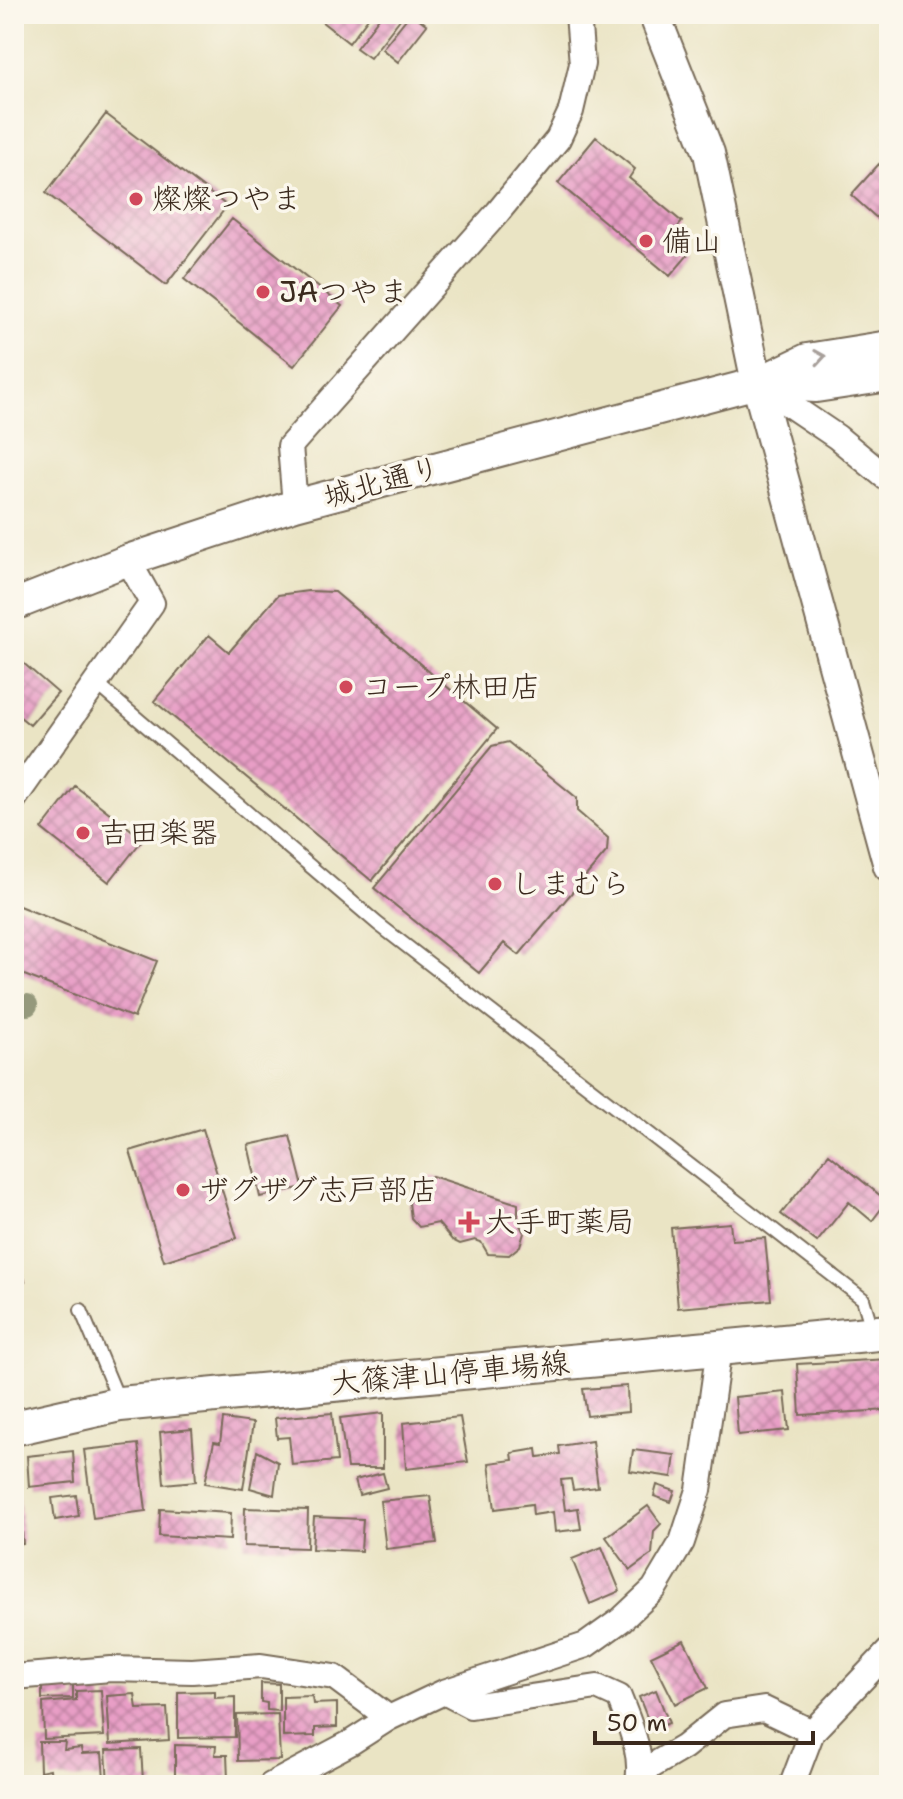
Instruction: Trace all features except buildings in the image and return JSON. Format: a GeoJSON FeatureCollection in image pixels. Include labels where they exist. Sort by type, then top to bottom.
{"type":"FeatureCollection","features":[{"type":"Feature","properties":{"kind":"main road","name":"大篠津山停車場線"},"geometry":{"type":"LineString","coordinates":[[14,1428],[120,1404],[881,1333]]}},
{"type":"Feature","properties":{"kind":"street"},"geometry":{"type":"LineString","coordinates":[[295,505],[290,446],[498,212],[558,139],[571,111],[582,64],[578,14]]}},
{"type":"Feature","properties":{"kind":"street"},"geometry":{"type":"LineString","coordinates":[[654,14],[709,153],[757,383],[889,866]]}},
{"type":"Feature","properties":{"kind":"street","name":"城北通り"},"geometry":{"type":"LineString","coordinates":[[14,605],[128,560],[295,505],[757,383],[807,359],[889,346]]}},
{"type":"Feature","properties":{"kind":"street","name":"城北通り"},"geometry":{"type":"LineString","coordinates":[[757,383],[816,387],[889,376]]}},
{"type":"Feature","properties":{"kind":"street"},"geometry":{"type":"LineString","coordinates":[[757,383],[837,437],[889,480]]}},
{"type":"Feature","properties":{"kind":"street"},"geometry":{"type":"LineString","coordinates":[[14,799],[152,603],[128,560]]}},
{"type":"Feature","properties":{"kind":"street"},"geometry":{"type":"LineString","coordinates":[[271,1785],[350,1743],[389,1718],[444,1692],[586,1645],[621,1620],[654,1589],[682,1542],[699,1490],[719,1348]]}},
{"type":"Feature","properties":{"kind":"street"},"geometry":{"type":"LineString","coordinates":[[792,1785],[812,1732],[889,1651]]}},
{"type":"Feature","properties":{"kind":"street"},"geometry":{"type":"LineString","coordinates":[[14,1677],[111,1669],[192,1671],[261,1666],[334,1677],[389,1718]]}},
{"type":"Feature","properties":{"kind":"street"},"geometry":{"type":"LineString","coordinates":[[444,1692],[471,1706],[597,1687],[619,1697],[633,1735],[638,1779],[724,1715],[764,1709],[812,1732]]}},
{"type":"Feature","properties":{"kind":"lane"},"geometry":{"type":"LineString","coordinates":[[97,684],[378,924],[863,1299],[881,1333]]}},
{"type":"Feature","properties":{"kind":"lane"},"geometry":{"type":"LineString","coordinates":[[81,1310],[120,1404]]}},
{"type":"Feature","properties":{"kind":"place","name":"燦燦つやま"},"geometry":{"type":"Point","coordinates":[136,199]}},
{"type":"Feature","properties":{"kind":"place","name":"備山"},"geometry":{"type":"Point","coordinates":[646,241]}},
{"type":"Feature","properties":{"kind":"place","name":"JAつやま"},"geometry":{"type":"Point","coordinates":[263,292]}},
{"type":"Feature","properties":{"kind":"place","name":"コープ林田店"},"geometry":{"type":"Point","coordinates":[346,687]}},
{"type":"Feature","properties":{"kind":"place","name":"吉田楽器"},"geometry":{"type":"Point","coordinates":[83,833]}},
{"type":"Feature","properties":{"kind":"place","name":"しまむら"},"geometry":{"type":"Point","coordinates":[495,884]}},
{"type":"Feature","properties":{"kind":"place","name":"ザグザグ志戸部店"},"geometry":{"type":"Point","coordinates":[183,1190]}},
{"type":"Feature","properties":{"kind":"place","name":"大手町薬局"},"geometry":{"type":"Point","coordinates":[469,1222]}}]}
